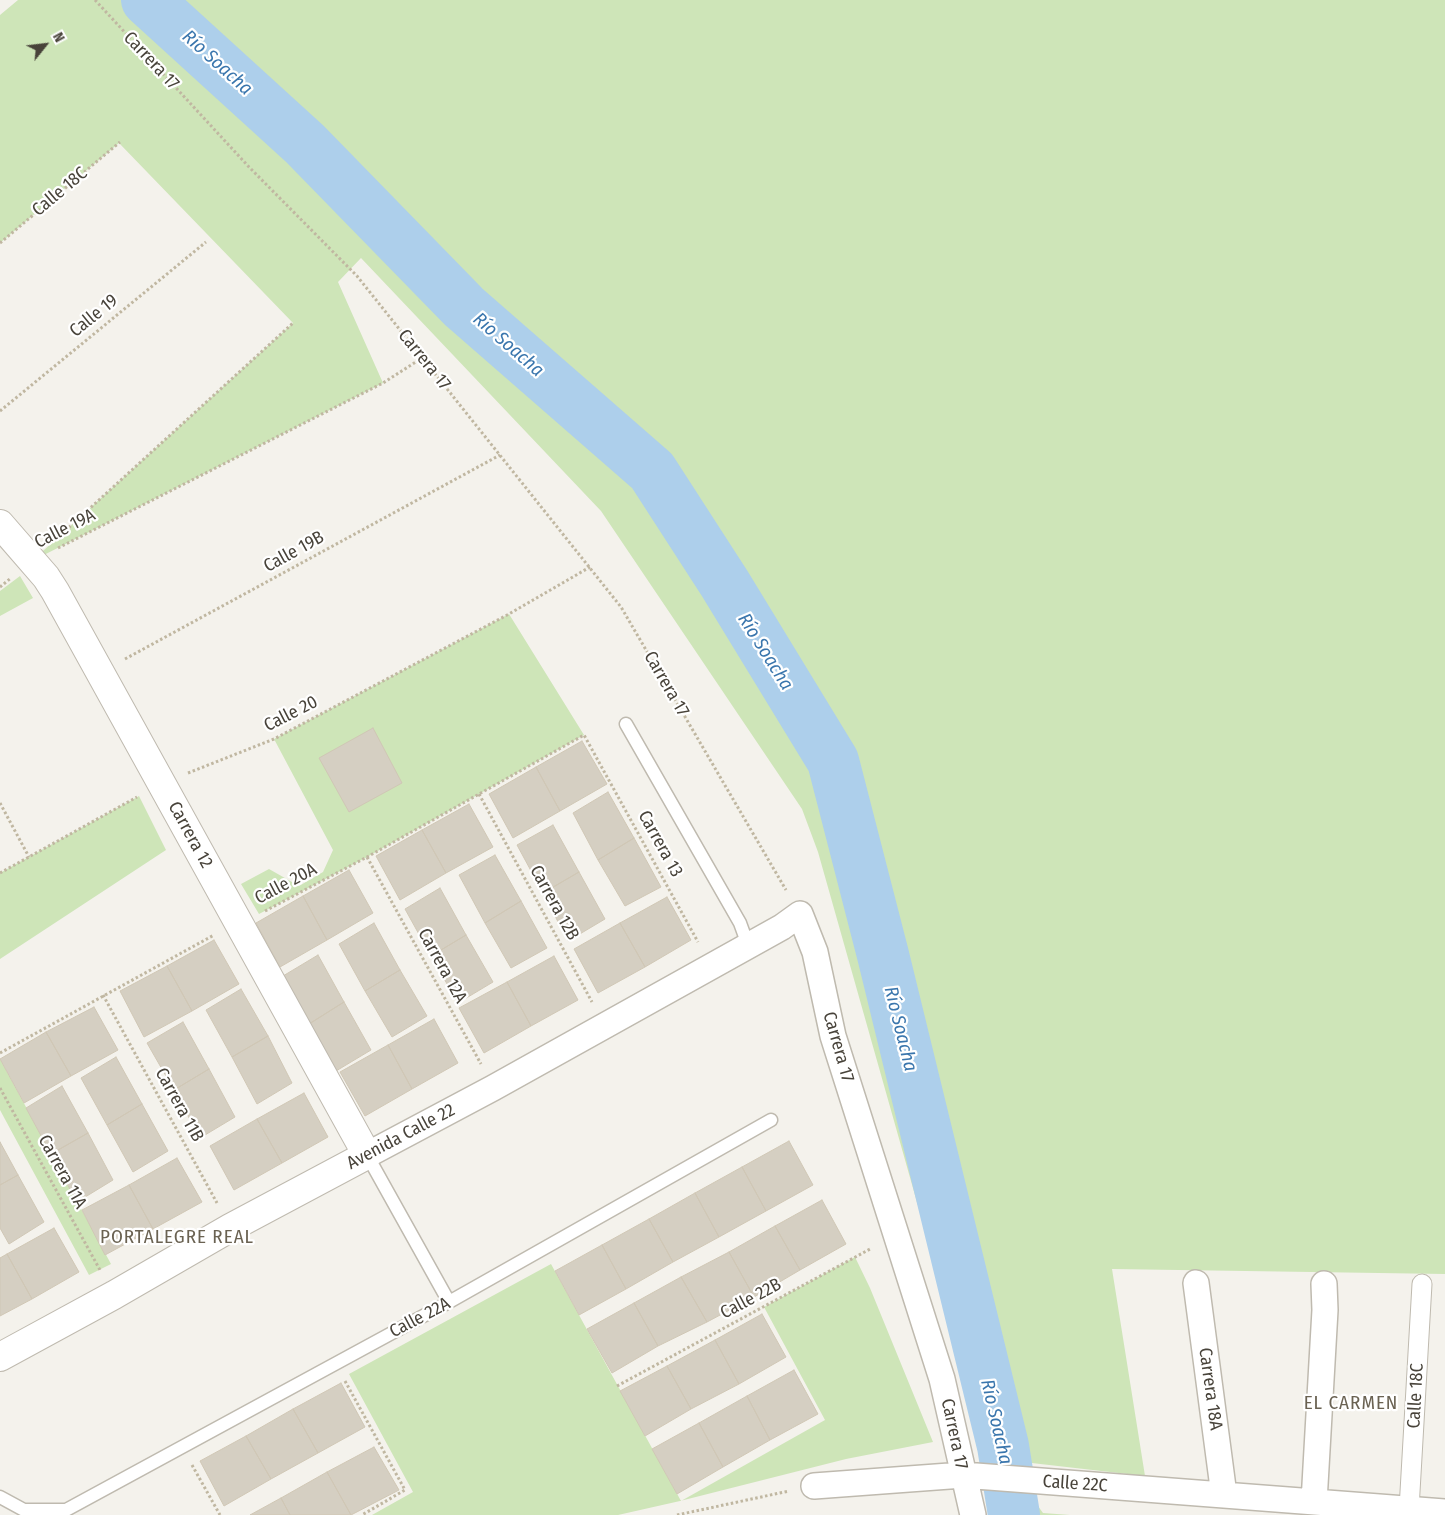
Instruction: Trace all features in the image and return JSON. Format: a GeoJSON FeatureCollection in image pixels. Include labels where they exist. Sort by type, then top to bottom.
{"type":"FeatureCollection","features":[{"type":"Feature","properties":{"kind":"street","name":"Carrera 12"},"geometry":{"type":"LineString","coordinates":[[0,524],[46,577],[55,591],[367,1155]]}},
{"type":"Feature","properties":{"kind":"street","name":"Avenida Calle 22"},"geometry":{"type":"LineString","coordinates":[[0,1357],[114,1295],[230,1228],[494,1088],[782,927],[800,914]]}},
{"type":"Feature","properties":{"kind":"street","name":"Carrera 17"},"geometry":{"type":"LineString","coordinates":[[800,914],[814,952],[833,1036],[942,1379],[973,1515]]}},
{"type":"Feature","properties":{"kind":"street","name":"Carrera 18A"},"geometry":{"type":"LineString","coordinates":[[1196,1283],[1224,1495]]}},
{"type":"Feature","properties":{"kind":"street"},"geometry":{"type":"LineString","coordinates":[[1314,1502],[1325,1310],[1324,1284]]}},
{"type":"Feature","properties":{"kind":"street","name":"Calle 18C"},"geometry":{"type":"LineString","coordinates":[[1409,1509],[1422,1284]]}},
{"type":"Feature","properties":{"kind":"street","name":"Calle 22C"},"geometry":{"type":"LineString","coordinates":[[814,1486],[963,1475],[1445,1512]]}},
{"type":"Feature","properties":{"kind":"lane"},"geometry":{"type":"LineString","coordinates":[[626,724],[740,923],[748,945]]}},
{"type":"Feature","properties":{"kind":"lane","name":"Calle 22A"},"geometry":{"type":"LineString","coordinates":[[0,1497],[24,1510],[66,1510],[448,1302],[771,1120]]}},
{"type":"Feature","properties":{"kind":"lane"},"geometry":{"type":"LineString","coordinates":[[367,1155],[448,1302]]}},
{"type":"Feature","properties":{"kind":"path","name":"Carrera 17"},"geometry":{"type":"LineString","coordinates":[[95,0],[249,167],[357,276],[621,607],[800,914]]}},
{"type":"Feature","properties":{"kind":"path","name":"Calle 18C"},"geometry":{"type":"LineString","coordinates":[[0,242],[120,142]]}},
{"type":"Feature","properties":{"kind":"path","name":"Calle 19"},"geometry":{"type":"LineString","coordinates":[[0,411],[206,242]]}},
{"type":"Feature","properties":{"kind":"path","name":"Calle 19A"},"geometry":{"type":"LineString","coordinates":[[32,560],[293,323]]}},
{"type":"Feature","properties":{"kind":"path","name":"Calle 19A"},"geometry":{"type":"LineString","coordinates":[[32,560],[383,383],[422,358]]}},
{"type":"Feature","properties":{"kind":"path","name":"Calle 19B"},"geometry":{"type":"LineString","coordinates":[[100,673],[500,455]]}},
{"type":"Feature","properties":{"kind":"path","name":"Calle 20"},"geometry":{"type":"LineString","coordinates":[[0,873],[162,784],[274,739],[509,614],[590,568]]}},
{"type":"Feature","properties":{"kind":"path","name":"Calle 20A"},"geometry":{"type":"LineString","coordinates":[[0,1053],[238,922],[259,914],[367,857],[584,735]]}},
{"type":"Feature","properties":{"kind":"path","name":"Carrera 13"},"geometry":{"type":"LineString","coordinates":[[584,735],[712,966]]}},
{"type":"Feature","properties":{"kind":"path","name":"Carrera 12B"},"geometry":{"type":"LineString","coordinates":[[479,794],[605,1025]]}},
{"type":"Feature","properties":{"kind":"path"},"geometry":{"type":"LineString","coordinates":[[0,803],[29,857]]}},
{"type":"Feature","properties":{"kind":"path","name":"Carrera 12A"},"geometry":{"type":"LineString","coordinates":[[367,857],[494,1088]]}},
{"type":"Feature","properties":{"kind":"path","name":"Carrera 11B"},"geometry":{"type":"LineString","coordinates":[[103,995],[230,1228]]}},
{"type":"Feature","properties":{"kind":"path","name":"Carrera 11A"},"geometry":{"type":"LineString","coordinates":[[0,1088],[114,1295]]}},
{"type":"Feature","properties":{"kind":"path","name":"Calle 22B"},"geometry":{"type":"LineString","coordinates":[[617,1386],[897,1235]]}},
{"type":"Feature","properties":{"kind":"path"},"geometry":{"type":"LineString","coordinates":[[335,1363],[405,1490],[362,1515]]}},
{"type":"Feature","properties":{"kind":"path"},"geometry":{"type":"LineString","coordinates":[[182,1446],[220,1515]]}},
{"type":"Feature","properties":{"kind":"path"},"geometry":{"type":"LineString","coordinates":[[677,1515],[814,1486]]}},
{"type":"Feature","properties":{"kind":"green space"},"geometry":{"type":"Polygon","coordinates":[[[18,0],[1445,0],[1445,1274],[1112,1269],[1145,1476],[1023,1462],[1032,1498],[1043,1513],[1070,1515],[996,1515],[987,1450],[818,852],[802,809],[601,511],[361,258],[338,282],[383,383],[32,561],[293,323],[119,143],[0,243],[0,15],[18,0]]]}},
{"type":"Feature","properties":{"kind":"green space"},"geometry":{"type":"Polygon","coordinates":[[[20,576],[33,598],[0,616],[0,591],[20,576]]]}},
{"type":"Feature","properties":{"kind":"green space"},"geometry":{"type":"Polygon","coordinates":[[[509,614],[584,735],[367,857],[259,914],[241,884],[269,869],[299,886],[323,872],[333,850],[274,739],[509,614]]]}},
{"type":"Feature","properties":{"kind":"green space"},"geometry":{"type":"Polygon","coordinates":[[[139,796],[166,850],[0,959],[0,873],[139,796]]]}},
{"type":"Feature","properties":{"kind":"green space"},"geometry":{"type":"Polygon","coordinates":[[[0,1059],[111,1264],[89,1275],[0,1110],[0,1059]]]}},
{"type":"Feature","properties":{"kind":"green space"},"geometry":{"type":"Polygon","coordinates":[[[855,1257],[870,1288],[933,1442],[846,1459],[682,1501],[825,1420],[764,1307],[855,1257]]]}},
{"type":"Feature","properties":{"kind":"green space"},"geometry":{"type":"Polygon","coordinates":[[[551,1264],[681,1501],[618,1515],[372,1515],[413,1492],[349,1374],[551,1264]]]}},
{"type":"Feature","properties":{"kind":"building"},"geometry":{"type":"Polygon","coordinates":[[[373,728],[402,783],[349,812],[319,758],[373,728]]]}},
{"type":"Feature","properties":{"kind":"building"},"geometry":{"type":"Polygon","coordinates":[[[582,741],[607,784],[560,811],[536,767],[582,741]]]}},
{"type":"Feature","properties":{"kind":"building"},"geometry":{"type":"Polygon","coordinates":[[[536,767],[560,811],[513,838],[489,794],[536,767]]]}},
{"type":"Feature","properties":{"kind":"building"},"geometry":{"type":"Polygon","coordinates":[[[608,792],[634,838],[598,860],[573,813],[608,792]]]}},
{"type":"Feature","properties":{"kind":"building"},"geometry":{"type":"Polygon","coordinates":[[[469,804],[493,847],[446,873],[422,830],[469,804]]]}},
{"type":"Feature","properties":{"kind":"building"},"geometry":{"type":"Polygon","coordinates":[[[553,825],[579,872],[543,893],[517,845],[553,825]]]}},
{"type":"Feature","properties":{"kind":"building"},"geometry":{"type":"Polygon","coordinates":[[[422,830],[446,873],[400,900],[376,856],[422,830]]]}},
{"type":"Feature","properties":{"kind":"building"},"geometry":{"type":"Polygon","coordinates":[[[634,838],[661,887],[625,906],[598,860],[634,838]]]}},
{"type":"Feature","properties":{"kind":"building"},"geometry":{"type":"Polygon","coordinates":[[[495,855],[521,901],[485,923],[459,875],[495,855]]]}},
{"type":"Feature","properties":{"kind":"building"},"geometry":{"type":"Polygon","coordinates":[[[349,870],[373,913],[327,940],[303,896],[349,870]]]}},
{"type":"Feature","properties":{"kind":"building"},"geometry":{"type":"Polygon","coordinates":[[[579,872],[605,919],[568,941],[543,893],[579,872]]]}},
{"type":"Feature","properties":{"kind":"building"},"geometry":{"type":"Polygon","coordinates":[[[440,888],[466,935],[431,956],[405,909],[440,888]]]}},
{"type":"Feature","properties":{"kind":"building"},"geometry":{"type":"Polygon","coordinates":[[[303,896],[327,940],[280,967],[256,923],[303,896]]]}},
{"type":"Feature","properties":{"kind":"building"},"geometry":{"type":"Polygon","coordinates":[[[667,897],[691,940],[645,967],[620,923],[667,897]]]}},
{"type":"Feature","properties":{"kind":"building"},"geometry":{"type":"Polygon","coordinates":[[[521,901],[547,948],[511,968],[485,923],[521,901]]]}},
{"type":"Feature","properties":{"kind":"building"},"geometry":{"type":"Polygon","coordinates":[[[374,923],[400,970],[365,991],[339,944],[374,923]]]}},
{"type":"Feature","properties":{"kind":"building"},"geometry":{"type":"Polygon","coordinates":[[[620,923],[645,967],[598,993],[574,949],[620,923]]]}},
{"type":"Feature","properties":{"kind":"building"},"geometry":{"type":"Polygon","coordinates":[[[466,935],[493,982],[458,1003],[431,956],[466,935]]]}},
{"type":"Feature","properties":{"kind":"building"},"geometry":{"type":"Polygon","coordinates":[[[214,940],[239,984],[192,1011],[167,966],[214,940]]]}},
{"type":"Feature","properties":{"kind":"building"},"geometry":{"type":"Polygon","coordinates":[[[318,955],[344,1002],[309,1024],[283,976],[318,955]]]}},
{"type":"Feature","properties":{"kind":"building"},"geometry":{"type":"Polygon","coordinates":[[[554,956],[578,1000],[531,1026],[507,982],[554,956]]]}},
{"type":"Feature","properties":{"kind":"building"},"geometry":{"type":"Polygon","coordinates":[[[167,966],[192,1011],[144,1037],[120,991],[167,966]]]}},
{"type":"Feature","properties":{"kind":"building"},"geometry":{"type":"Polygon","coordinates":[[[400,970],[427,1016],[392,1037],[365,991],[400,970]]]}},
{"type":"Feature","properties":{"kind":"building"},"geometry":{"type":"Polygon","coordinates":[[[507,982],[531,1026],[484,1053],[459,1008],[507,982]]]}},
{"type":"Feature","properties":{"kind":"building"},"geometry":{"type":"Polygon","coordinates":[[[241,989],[268,1036],[232,1057],[206,1010],[241,989]]]}},
{"type":"Feature","properties":{"kind":"building"},"geometry":{"type":"Polygon","coordinates":[[[344,1002],[371,1050],[336,1071],[309,1024],[344,1002]]]}},
{"type":"Feature","properties":{"kind":"building"},"geometry":{"type":"Polygon","coordinates":[[[94,1007],[118,1050],[71,1076],[46,1032],[94,1007]]]}},
{"type":"Feature","properties":{"kind":"building"},"geometry":{"type":"Polygon","coordinates":[[[434,1019],[458,1063],[412,1089],[388,1045],[434,1019]]]}},
{"type":"Feature","properties":{"kind":"building"},"geometry":{"type":"Polygon","coordinates":[[[183,1022],[209,1069],[174,1090],[147,1043],[183,1022]]]}},
{"type":"Feature","properties":{"kind":"building"},"geometry":{"type":"Polygon","coordinates":[[[46,1032],[71,1076],[24,1103],[0,1059],[46,1032]]]}},
{"type":"Feature","properties":{"kind":"building"},"geometry":{"type":"Polygon","coordinates":[[[268,1036],[292,1083],[257,1104],[232,1057],[268,1036]]]}},
{"type":"Feature","properties":{"kind":"building"},"geometry":{"type":"Polygon","coordinates":[[[388,1045],[412,1089],[365,1116],[340,1072],[388,1045]]]}},
{"type":"Feature","properties":{"kind":"building"},"geometry":{"type":"Polygon","coordinates":[[[116,1057],[142,1104],[107,1125],[81,1078],[116,1057]]]}},
{"type":"Feature","properties":{"kind":"building"},"geometry":{"type":"Polygon","coordinates":[[[209,1069],[235,1117],[200,1138],[174,1090],[209,1069]]]}},
{"type":"Feature","properties":{"kind":"building"},"geometry":{"type":"Polygon","coordinates":[[[62,1086],[88,1133],[51,1154],[26,1108],[62,1086]]]}},
{"type":"Feature","properties":{"kind":"building"},"geometry":{"type":"Polygon","coordinates":[[[304,1093],[328,1137],[282,1163],[257,1119],[304,1093]]]}},
{"type":"Feature","properties":{"kind":"building"},"geometry":{"type":"Polygon","coordinates":[[[142,1104],[168,1151],[133,1172],[107,1125],[142,1104]]]}},
{"type":"Feature","properties":{"kind":"building"},"geometry":{"type":"Polygon","coordinates":[[[257,1119],[282,1163],[234,1190],[210,1146],[257,1119]]]}},
{"type":"Feature","properties":{"kind":"building"},"geometry":{"type":"Polygon","coordinates":[[[88,1133],[113,1180],[77,1202],[51,1154],[88,1133]]]}},
{"type":"Feature","properties":{"kind":"building"},"geometry":{"type":"Polygon","coordinates":[[[789,1141],[813,1185],[766,1211],[742,1167],[789,1141]]]}},
{"type":"Feature","properties":{"kind":"building"},"geometry":{"type":"Polygon","coordinates":[[[0,1142],[18,1175],[0,1185],[0,1142]]]}},
{"type":"Feature","properties":{"kind":"building"},"geometry":{"type":"Polygon","coordinates":[[[177,1158],[202,1202],[153,1229],[129,1185],[177,1158]]]}},
{"type":"Feature","properties":{"kind":"building"},"geometry":{"type":"Polygon","coordinates":[[[742,1167],[766,1211],[719,1237],[695,1193],[742,1167]]]}},
{"type":"Feature","properties":{"kind":"building"},"geometry":{"type":"Polygon","coordinates":[[[18,1175],[44,1222],[9,1244],[0,1228],[0,1185],[18,1175]]]}},
{"type":"Feature","properties":{"kind":"building"},"geometry":{"type":"Polygon","coordinates":[[[129,1185],[153,1229],[105,1255],[82,1210],[129,1185]]]}},
{"type":"Feature","properties":{"kind":"building"},"geometry":{"type":"Polygon","coordinates":[[[695,1193],[719,1237],[673,1262],[649,1219],[695,1193]]]}},
{"type":"Feature","properties":{"kind":"building"},"geometry":{"type":"Polygon","coordinates":[[[822,1200],[846,1244],[800,1270],[775,1226],[822,1200]]]}},
{"type":"Feature","properties":{"kind":"building"},"geometry":{"type":"Polygon","coordinates":[[[649,1219],[673,1262],[626,1289],[602,1245],[649,1219]]]}},
{"type":"Feature","properties":{"kind":"building"},"geometry":{"type":"Polygon","coordinates":[[[775,1226],[800,1270],[754,1297],[729,1252],[775,1226]]]}},
{"type":"Feature","properties":{"kind":"building"},"geometry":{"type":"Polygon","coordinates":[[[54,1228],[79,1272],[32,1299],[7,1254],[54,1228]]]}},
{"type":"Feature","properties":{"kind":"building"},"geometry":{"type":"Polygon","coordinates":[[[602,1245],[626,1289],[579,1315],[555,1271],[602,1245]]]}},
{"type":"Feature","properties":{"kind":"building"},"geometry":{"type":"Polygon","coordinates":[[[729,1252],[754,1297],[707,1322],[681,1277],[729,1252]]]}},
{"type":"Feature","properties":{"kind":"building"},"geometry":{"type":"Polygon","coordinates":[[[7,1254],[32,1299],[0,1316],[0,1258],[7,1254]]]}},
{"type":"Feature","properties":{"kind":"building"},"geometry":{"type":"Polygon","coordinates":[[[681,1277],[707,1322],[658,1346],[634,1303],[681,1277]]]}},
{"type":"Feature","properties":{"kind":"building"},"geometry":{"type":"Polygon","coordinates":[[[634,1303],[658,1346],[612,1373],[587,1329],[634,1303]]]}},
{"type":"Feature","properties":{"kind":"building"},"geometry":{"type":"Polygon","coordinates":[[[762,1314],[786,1357],[739,1384],[715,1340],[762,1314]]]}},
{"type":"Feature","properties":{"kind":"building"},"geometry":{"type":"Polygon","coordinates":[[[715,1340],[739,1384],[691,1409],[667,1366],[715,1340]]]}},
{"type":"Feature","properties":{"kind":"building"},"geometry":{"type":"Polygon","coordinates":[[[667,1366],[691,1409],[645,1436],[620,1391],[667,1366]]]}},
{"type":"Feature","properties":{"kind":"building"},"geometry":{"type":"Polygon","coordinates":[[[794,1370],[818,1414],[770,1440],[747,1396],[794,1370]]]}},
{"type":"Feature","properties":{"kind":"building"},"geometry":{"type":"Polygon","coordinates":[[[341,1383],[365,1427],[318,1453],[293,1409],[341,1383]]]}},
{"type":"Feature","properties":{"kind":"building"},"geometry":{"type":"Polygon","coordinates":[[[747,1396],[770,1440],[723,1467],[699,1423],[747,1396]]]}},
{"type":"Feature","properties":{"kind":"building"},"geometry":{"type":"Polygon","coordinates":[[[293,1409],[318,1453],[271,1479],[246,1436],[293,1409]]]}},
{"type":"Feature","properties":{"kind":"building"},"geometry":{"type":"Polygon","coordinates":[[[699,1423],[723,1467],[677,1494],[652,1449],[699,1423]]]}},
{"type":"Feature","properties":{"kind":"building"},"geometry":{"type":"Polygon","coordinates":[[[246,1436],[271,1479],[224,1506],[200,1461],[246,1436]]]}},
{"type":"Feature","properties":{"kind":"building"},"geometry":{"type":"Polygon","coordinates":[[[374,1447],[399,1490],[351,1515],[327,1472],[374,1447]]]}},
{"type":"Feature","properties":{"kind":"building"},"geometry":{"type":"Polygon","coordinates":[[[327,1472],[351,1515],[290,1515],[281,1498],[327,1472]]]}},
{"type":"Feature","properties":{"kind":"building"},"geometry":{"type":"Polygon","coordinates":[[[281,1498],[290,1515],[250,1515],[281,1498]]]}},
{"type":"Feature","properties":{"kind":"waterway","name":"Río Soacha"},"geometry":{"type":"LineString","coordinates":[[147,0],[305,144],[464,307],[652,471],[725,584],[833,761],[883,955],[1003,1446],[1014,1515]]}},
{"type":"Feature","properties":{"kind":"district","name":"PORTALEGRE REAL"},"geometry":{"type":"Point","coordinates":[177,1238]}},
{"type":"Feature","properties":{"kind":"district","name":"EL CARMEN"},"geometry":{"type":"Point","coordinates":[1351,1404]}}]}
